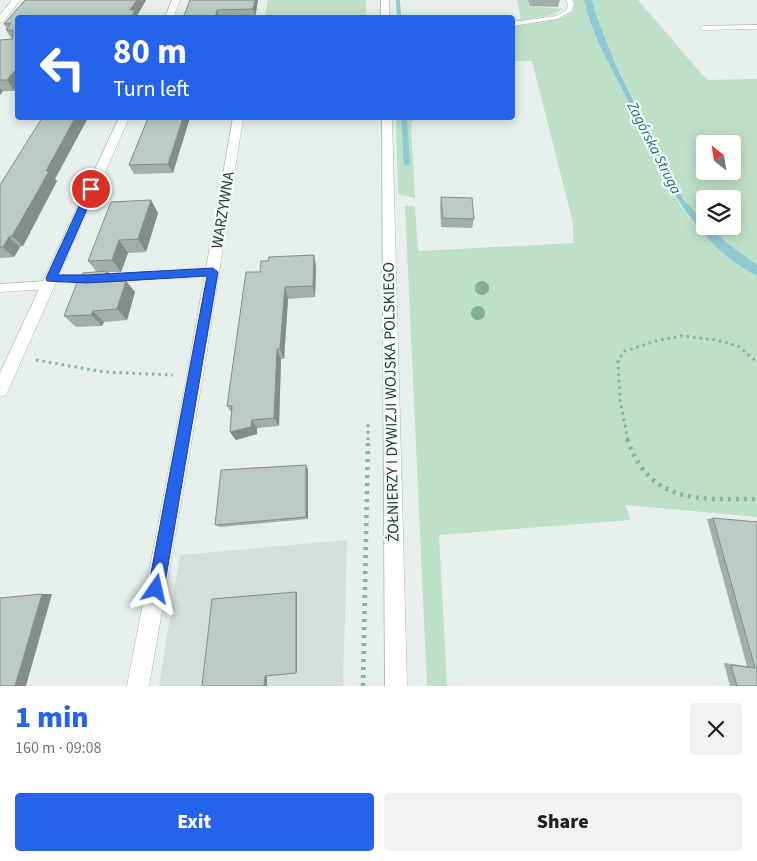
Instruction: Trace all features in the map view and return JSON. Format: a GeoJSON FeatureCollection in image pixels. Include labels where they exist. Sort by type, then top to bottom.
{"type":"FeatureCollection","features":[{"type":"Feature","properties":{"kind":"street"},"geometry":{"type":"LineString","coordinates":[[0,20],[16,0]]}},
{"type":"Feature","properties":{"kind":"street"},"geometry":{"type":"LineString","coordinates":[[170,15],[176,0]]}},
{"type":"Feature","properties":{"kind":"street"},"geometry":{"type":"LineString","coordinates":[[385,0],[385,15]]}},
{"type":"Feature","properties":{"kind":"street"},"geometry":{"type":"LineString","coordinates":[[703,28],[757,26]]}},
{"type":"Feature","properties":{"kind":"street"},"geometry":{"type":"LineString","coordinates":[[0,390],[123,120]]}},
{"type":"Feature","properties":{"kind":"street","name":"WARZYWNA"},"geometry":{"type":"LineString","coordinates":[[138,686],[195,375],[238,120]]}},
{"type":"Feature","properties":{"kind":"street","name":"ŻOŁNIERZY I DYWIZJI WOJSKA POLSKIEGO"},"geometry":{"type":"LineString","coordinates":[[387,120],[396,686]]}},
{"type":"Feature","properties":{"kind":"lane"},"geometry":{"type":"LineString","coordinates":[[515,24],[557,17],[569,11],[571,4],[569,0]]}},
{"type":"Feature","properties":{"kind":"lane"},"geometry":{"type":"LineString","coordinates":[[0,288],[87,279],[213,272]]}},
{"type":"Feature","properties":{"kind":"path"},"geometry":{"type":"LineString","coordinates":[[757,362],[738,346],[716,340],[682,336],[656,341],[625,351],[618,360],[623,426],[632,451],[643,472],[661,488],[681,495],[719,499],[757,499]]}},
{"type":"Feature","properties":{"kind":"path"},"geometry":{"type":"LineString","coordinates":[[16,356],[67,367],[139,376],[195,375]]}},
{"type":"Feature","properties":{"kind":"shaded area"},"geometry":{"type":"Polygon","coordinates":[[[347,540],[343,686],[159,686],[180,555],[347,540]]]}},
{"type":"Feature","properties":{"kind":"green space"},"geometry":{"type":"Polygon","coordinates":[[[268,0],[366,0],[366,15],[265,15],[268,0]]]}},
{"type":"Feature","properties":{"kind":"green space"},"geometry":{"type":"Polygon","coordinates":[[[517,0],[528,0],[530,6],[563,9],[552,15],[515,23],[515,19],[521,19],[517,0]]]}},
{"type":"Feature","properties":{"kind":"green space"},"geometry":{"type":"Polygon","coordinates":[[[571,0],[584,0],[590,23],[600,45],[665,180],[696,226],[696,235],[703,235],[727,255],[757,276],[757,517],[626,505],[630,520],[439,535],[447,686],[427,686],[405,206],[415,206],[418,251],[574,243],[572,219],[532,61],[515,61],[515,25],[565,16],[571,10],[571,0]]]}},
{"type":"Feature","properties":{"kind":"green space"},"geometry":{"type":"Polygon","coordinates":[[[592,0],[638,0],[707,80],[757,79],[757,265],[718,235],[741,235],[741,190],[696,190],[695,213],[672,177],[602,33],[592,0]]]}},
{"type":"Feature","properties":{"kind":"green space"},"geometry":{"type":"Polygon","coordinates":[[[396,120],[415,120],[411,123],[415,198],[398,193],[396,120]]]}},
{"type":"Feature","properties":{"kind":"water","name":"Zagórska Struga"},"geometry":{"type":"Polygon","coordinates":[[[584,0],[592,0],[600,27],[618,70],[684,200],[696,213],[696,224],[675,195],[661,170],[600,47],[584,0]]]}},
{"type":"Feature","properties":{"kind":"water"},"geometry":{"type":"Polygon","coordinates":[[[705,235],[718,235],[757,265],[757,276],[732,260],[705,235]]]}},
{"type":"Feature","properties":{"kind":"building"},"geometry":{"type":"Polygon","coordinates":[[[25,0],[137,0],[130,10],[135,10],[132,15],[15,15],[15,71],[7,80],[0,80],[0,40],[13,39],[13,30],[6,30],[11,23],[4,24],[25,0]]]}},
{"type":"Feature","properties":{"kind":"building"},"geometry":{"type":"Polygon","coordinates":[[[190,0],[255,0],[253,9],[217,10],[216,15],[184,15],[190,0]]]}},
{"type":"Feature","properties":{"kind":"building"},"geometry":{"type":"Polygon","coordinates":[[[41,120],[74,120],[46,171],[49,171],[12,236],[9,237],[3,247],[0,247],[0,185],[41,120]]]}},
{"type":"Feature","properties":{"kind":"building"},"geometry":{"type":"Polygon","coordinates":[[[147,120],[182,120],[168,164],[129,165],[147,120]]]}},
{"type":"Feature","properties":{"kind":"building"},"geometry":{"type":"Polygon","coordinates":[[[441,197],[472,198],[474,219],[443,218],[441,197]]]}},
{"type":"Feature","properties":{"kind":"building"},"geometry":{"type":"Polygon","coordinates":[[[151,200],[138,239],[119,240],[112,260],[88,261],[111,202],[151,200]]]}},
{"type":"Feature","properties":{"kind":"building"},"geometry":{"type":"Polygon","coordinates":[[[314,255],[313,286],[285,287],[280,349],[277,349],[274,418],[252,420],[251,427],[230,432],[232,406],[227,406],[246,272],[260,272],[261,261],[268,261],[269,257],[314,255]]]}},
{"type":"Feature","properties":{"kind":"building"},"geometry":{"type":"Polygon","coordinates":[[[107,271],[103,282],[126,281],[117,309],[93,311],[91,315],[64,316],[78,280],[80,280],[83,273],[107,271]]]}},
{"type":"Feature","properties":{"kind":"building"},"geometry":{"type":"Polygon","coordinates":[[[306,465],[306,517],[215,525],[221,470],[306,465]]]}},
{"type":"Feature","properties":{"kind":"building"},"geometry":{"type":"Polygon","coordinates":[[[713,518],[757,522],[757,686],[737,686],[731,665],[755,668],[713,518]]]}},
{"type":"Feature","properties":{"kind":"building"},"geometry":{"type":"Polygon","coordinates":[[[296,592],[296,673],[265,676],[264,686],[202,686],[212,599],[296,592]]]}},
{"type":"Feature","properties":{"kind":"building"},"geometry":{"type":"Polygon","coordinates":[[[42,594],[15,686],[0,686],[0,598],[42,594]]]}},
{"type":"Feature","properties":{"kind":"waterway"},"geometry":{"type":"LineString","coordinates":[[398,0],[399,15]]}},
{"type":"Feature","properties":{"kind":"waterway"},"geometry":{"type":"LineString","coordinates":[[404,120],[407,164]]}},
{"type":"Feature","properties":{"kind":"route"},"geometry":{"type":"LineString","coordinates":[[91,189],[51,278],[87,279],[213,272],[156,589]]}}]}
